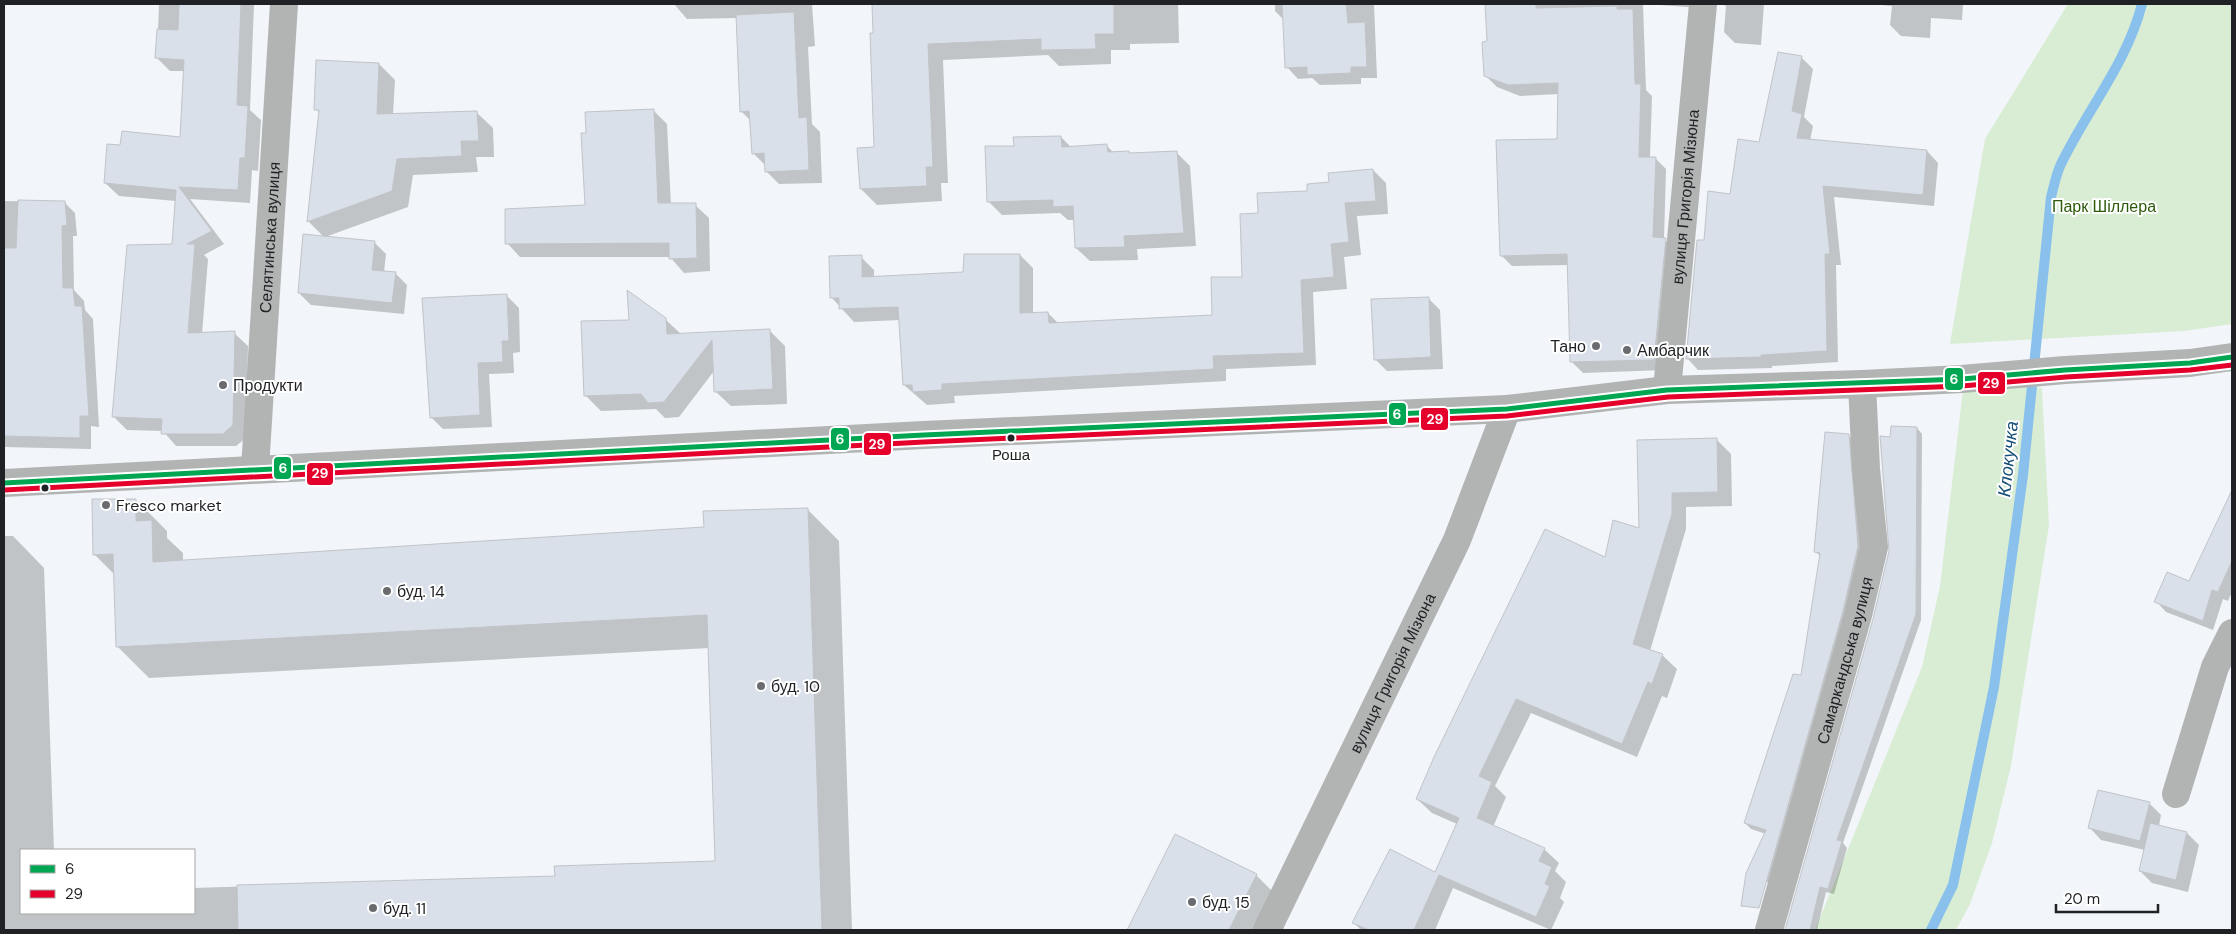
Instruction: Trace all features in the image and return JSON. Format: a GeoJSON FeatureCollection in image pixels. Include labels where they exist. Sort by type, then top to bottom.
{"type":"FeatureCollection","features":[{"type":"Feature","properties":{"kind":"street","name":"Селятинська вулиця"},"geometry":{"type":"LineString","coordinates":[[255,469],[284,4]]}},
{"type":"Feature","properties":{"kind":"street","name":"вулиця Григорія Мізюна"},"geometry":{"type":"LineString","coordinates":[[1667,390],[1703,4]]}},
{"type":"Feature","properties":{"kind":"street"},"geometry":{"type":"LineString","coordinates":[[4,483],[924,435],[1507,410],[1667,390],[1962,379],[2065,370],[2190,363],[2232,357]]}},
{"type":"Feature","properties":{"kind":"street","name":"Самаркандська вулиця"},"geometry":{"type":"LineString","coordinates":[[1769,930],[1858,615],[1874,547],[1866,469],[1862,384]]}},
{"type":"Feature","properties":{"kind":"street","name":"вулиця Григорія Мізюна"},"geometry":{"type":"LineString","coordinates":[[1267,930],[1457,540],[1507,410]]}},
{"type":"Feature","properties":{"kind":"street"},"geometry":{"type":"LineString","coordinates":[[2176,794],[2215,667],[2232,633]]}},
{"type":"Feature","properties":{"kind":"green space","name":"Парк Шіллера"},"geometry":{"type":"Polygon","coordinates":[[[2068,4],[2232,4],[2232,324],[2184,331],[1950,344],[1985,139],[2068,4]]]}},
{"type":"Feature","properties":{"kind":"green space"},"geometry":{"type":"Polygon","coordinates":[[[1964,381],[2042,388],[2049,525],[2011,766],[1992,843],[1970,904],[1956,930],[1815,930],[1922,667],[1940,586],[1964,381]]]}},
{"type":"Feature","properties":{"kind":"building"},"geometry":{"type":"Polygon","coordinates":[[[179,4],[241,4],[237,105],[248,106],[245,158],[240,158],[238,190],[179,187],[212,231],[187,244],[195,244],[188,333],[235,331],[233,425],[223,434],[161,434],[162,419],[112,417],[127,245],[172,244],[176,190],[104,183],[107,144],[120,145],[122,131],[180,137],[184,60],[155,58],[157,29],[178,30],[179,4]]]}},
{"type":"Feature","properties":{"kind":"building"},"geometry":{"type":"Polygon","coordinates":[[[872,4],[1114,4],[1114,34],[1095,34],[1096,49],[1041,50],[1041,39],[928,44],[933,167],[926,167],[927,186],[860,189],[857,148],[874,147],[870,33],[873,33],[872,4]]]}},
{"type":"Feature","properties":{"kind":"building"},"geometry":{"type":"Polygon","coordinates":[[[1282,4],[1346,4],[1348,23],[1365,22],[1367,67],[1351,67],[1351,73],[1307,75],[1307,67],[1285,68],[1282,4]]]}},
{"type":"Feature","properties":{"kind":"building"},"geometry":{"type":"Polygon","coordinates":[[[1485,4],[1536,4],[1536,8],[1617,6],[1617,9],[1633,9],[1635,84],[1641,84],[1639,157],[1656,157],[1653,237],[1666,238],[1654,360],[1570,362],[1567,254],[1500,256],[1496,140],[1557,139],[1558,83],[1508,85],[1484,76],[1482,42],[1487,41],[1485,4]]]}},
{"type":"Feature","properties":{"kind":"building"},"geometry":{"type":"Polygon","coordinates":[[[794,12],[799,118],[807,117],[809,170],[765,172],[764,153],[752,154],[749,111],[740,112],[736,15],[794,12]]]}},
{"type":"Feature","properties":{"kind":"building"},"geometry":{"type":"Polygon","coordinates":[[[1778,52],[1802,56],[1792,111],[1802,114],[1797,138],[1927,150],[1923,195],[1823,186],[1830,254],[1825,254],[1827,351],[1761,355],[1761,357],[1686,359],[1697,240],[1704,240],[1708,191],[1730,194],[1738,139],[1759,142],[1778,52]]]}},
{"type":"Feature","properties":{"kind":"building"},"geometry":{"type":"Polygon","coordinates":[[[316,60],[379,63],[377,114],[477,111],[479,141],[461,141],[462,156],[397,159],[392,191],[307,222],[319,110],[314,110],[316,60]]]}},
{"type":"Feature","properties":{"kind":"building"},"geometry":{"type":"Polygon","coordinates":[[[654,109],[658,203],[696,203],[697,258],[669,259],[669,243],[505,244],[505,209],[585,205],[581,133],[586,133],[585,112],[654,109]]]}},
{"type":"Feature","properties":{"kind":"building"},"geometry":{"type":"Polygon","coordinates":[[[1061,136],[1062,147],[1107,144],[1108,152],[1177,151],[1184,233],[1124,236],[1125,247],[1075,248],[1073,206],[1053,207],[1053,200],[987,202],[985,146],[1014,146],[1013,137],[1061,136]]]}},
{"type":"Feature","properties":{"kind":"building"},"geometry":{"type":"Polygon","coordinates":[[[1373,169],[1376,201],[1345,203],[1349,242],[1331,244],[1334,277],[1301,280],[1304,353],[1213,356],[1214,369],[942,384],[942,390],[913,392],[912,385],[903,385],[898,307],[839,309],[839,298],[830,298],[829,256],[862,255],[862,277],[963,272],[964,254],[1020,254],[1020,313],[1048,312],[1049,323],[1212,315],[1211,277],[1242,277],[1240,214],[1258,213],[1257,193],[1307,191],[1307,184],[1329,182],[1328,173],[1373,169]]]}},
{"type":"Feature","properties":{"kind":"building"},"geometry":{"type":"Polygon","coordinates":[[[18,200],[65,201],[67,225],[62,226],[63,288],[73,288],[75,306],[82,306],[89,416],[80,416],[80,438],[4,436],[4,248],[16,248],[18,200]]]}},
{"type":"Feature","properties":{"kind":"building"},"geometry":{"type":"Polygon","coordinates":[[[303,234],[375,241],[372,270],[396,272],[392,303],[298,293],[303,234]]]}},
{"type":"Feature","properties":{"kind":"building"},"geometry":{"type":"Polygon","coordinates":[[[627,290],[666,318],[667,334],[770,329],[773,389],[714,392],[712,340],[664,402],[648,403],[641,394],[584,396],[581,321],[629,320],[627,290]]]}},
{"type":"Feature","properties":{"kind":"building"},"geometry":{"type":"Polygon","coordinates":[[[507,294],[509,341],[502,341],[503,362],[478,363],[480,415],[430,418],[422,298],[507,294]]]}},
{"type":"Feature","properties":{"kind":"building"},"geometry":{"type":"Polygon","coordinates":[[[1429,297],[1431,357],[1374,360],[1371,299],[1429,297]]]}},
{"type":"Feature","properties":{"kind":"building"},"geometry":{"type":"Polygon","coordinates":[[[1891,426],[1917,427],[1916,614],[1837,840],[1842,841],[1828,889],[1820,887],[1810,930],[1785,930],[1873,619],[1889,551],[1880,436],[1890,437],[1891,426]]]}},
{"type":"Feature","properties":{"kind":"building"},"geometry":{"type":"Polygon","coordinates":[[[1825,432],[1849,434],[1858,546],[1843,611],[1759,908],[1741,906],[1746,873],[1766,830],[1744,823],[1793,674],[1801,675],[1820,553],[1814,552],[1825,432]]]}},
{"type":"Feature","properties":{"kind":"building"},"geometry":{"type":"Polygon","coordinates":[[[1717,438],[1718,492],[1672,493],[1672,514],[1633,644],[1663,654],[1652,684],[1648,682],[1622,744],[1516,699],[1479,776],[1492,782],[1477,818],[1545,848],[1539,861],[1552,867],[1545,884],[1550,886],[1536,917],[1439,875],[1414,930],[1369,930],[1352,923],[1390,849],[1435,872],[1459,818],[1416,799],[1434,757],[1545,529],[1605,557],[1613,520],[1639,528],[1637,440],[1717,438]]]}},
{"type":"Feature","properties":{"kind":"building"},"geometry":{"type":"Polygon","coordinates":[[[2232,490],[2232,561],[2218,592],[2212,590],[2203,621],[2154,602],[2167,572],[2189,581],[2232,490]]]}},
{"type":"Feature","properties":{"kind":"building"},"geometry":{"type":"Polygon","coordinates":[[[92,499],[136,499],[136,521],[152,520],[153,562],[704,527],[703,511],[808,508],[822,930],[238,930],[237,885],[555,876],[554,866],[715,861],[707,615],[116,647],[113,554],[93,555],[92,499]]]}},
{"type":"Feature","properties":{"kind":"building"},"geometry":{"type":"Polygon","coordinates":[[[2098,790],[2150,802],[2140,841],[2088,828],[2098,790]]]}},
{"type":"Feature","properties":{"kind":"building"},"geometry":{"type":"Polygon","coordinates":[[[2150,823],[2187,832],[2176,880],[2139,871],[2150,823]]]}},
{"type":"Feature","properties":{"kind":"building","name":"буд. 15"},"geometry":{"type":"Polygon","coordinates":[[[1175,834],[1257,874],[1229,930],[1127,930],[1175,834]]]}},
{"type":"Feature","properties":{"kind":"waterway","name":"Клокучка"},"geometry":{"type":"LineString","coordinates":[[1931,930],[1953,885],[1994,687],[2023,475],[2051,197],[2061,164],[2117,66],[2127,46],[2142,4]]}},
{"type":"Feature","properties":{"kind":"transit line","name":"6"},"geometry":{"type":"LineString","coordinates":[[4,483],[924,435],[1507,409],[1667,390],[1962,379],[2065,370],[2190,363],[2232,357]]}},
{"type":"Feature","properties":{"kind":"transit line","name":"29"},"geometry":{"type":"LineString","coordinates":[[4,490],[924,442],[1507,416],[1668,397],[1962,386],[2066,377],[2190,370],[2232,365]]}},
{"type":"Feature","properties":{"kind":"place","name":"Тано"},"geometry":{"type":"Point","coordinates":[1596,346]}},
{"type":"Feature","properties":{"kind":"place","name":"Амбарчик"},"geometry":{"type":"Point","coordinates":[1627,350]}},
{"type":"Feature","properties":{"kind":"place","name":"Продукти"},"geometry":{"type":"Point","coordinates":[223,385]}},
{"type":"Feature","properties":{"kind":"place","name":"Роша"},"geometry":{"type":"Point","coordinates":[1011,438]}},
{"type":"Feature","properties":{"kind":"place","name":"Fresco market"},"geometry":{"type":"Point","coordinates":[106,505]}},
{"type":"Feature","properties":{"kind":"place","name":"буд. 14"},"geometry":{"type":"Point","coordinates":[387,591]}},
{"type":"Feature","properties":{"kind":"place","name":"буд. 10"},"geometry":{"type":"Point","coordinates":[761,686]}},
{"type":"Feature","properties":{"kind":"place","name":"буд. 15"},"geometry":{"type":"Point","coordinates":[1192,902]}},
{"type":"Feature","properties":{"kind":"place","name":"буд. 11"},"geometry":{"type":"Point","coordinates":[373,908]}}]}
